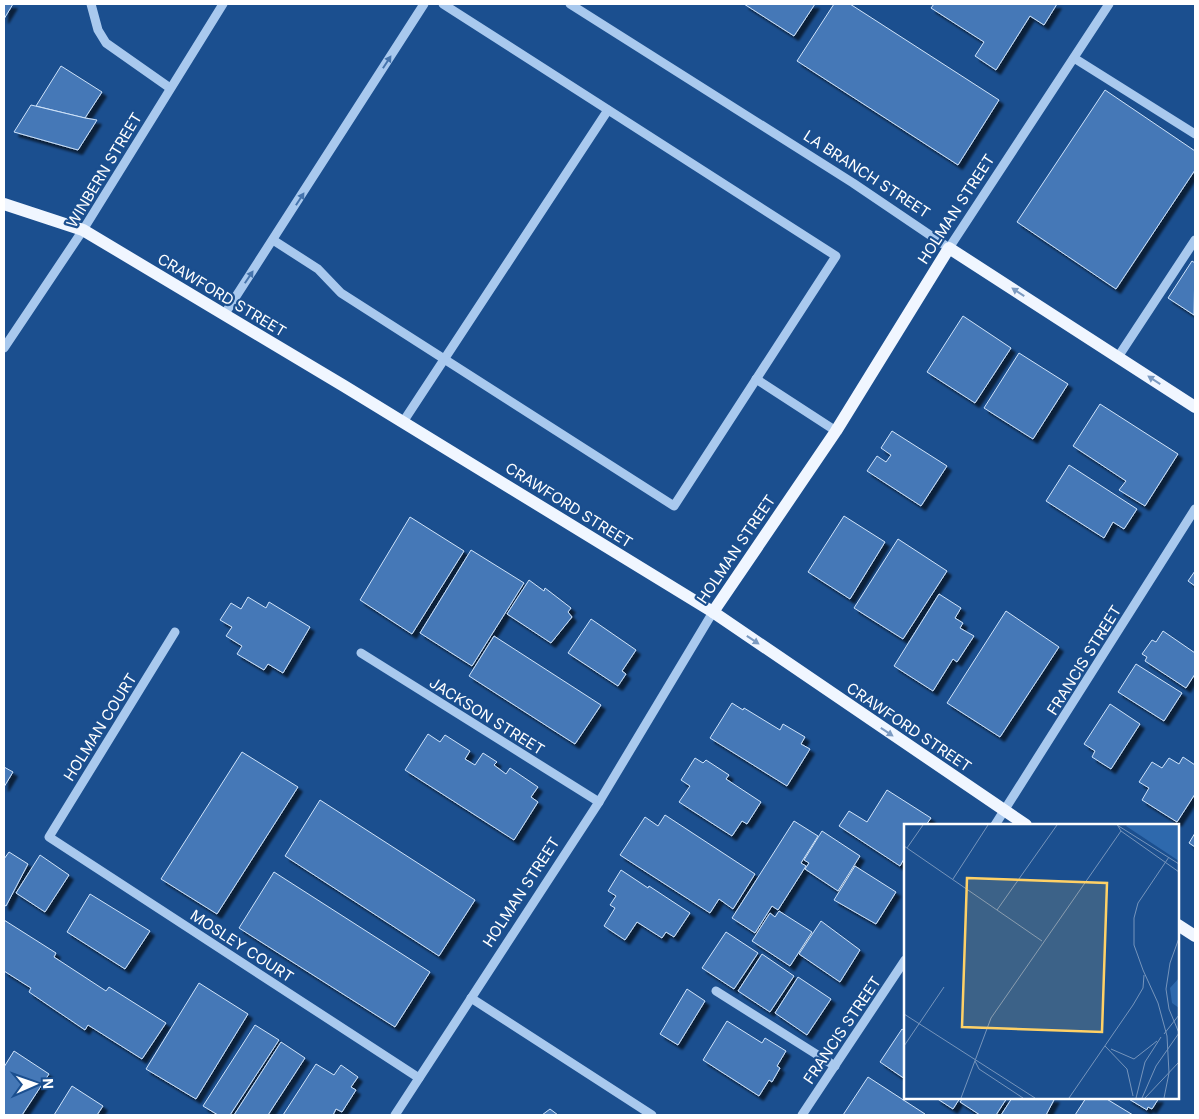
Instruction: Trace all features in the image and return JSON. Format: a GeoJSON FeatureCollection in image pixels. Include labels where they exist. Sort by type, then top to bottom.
{"type":"FeatureCollection","features":[{"type":"Feature","properties":{"kind":"main road","name":"CRAWFORD STREET"},"geometry":{"type":"LineString","coordinates":[[4,204],[84,230],[403,422],[713,612],[1024,824]]}},
{"type":"Feature","properties":{"kind":"main road","name":"LA BRANCH STREET"},"geometry":{"type":"LineString","coordinates":[[949,248],[1195,407]]}},
{"type":"Feature","properties":{"kind":"main road","name":"HOLMAN STREET"},"geometry":{"type":"LineString","coordinates":[[713,612],[836,431],[949,248]]}},
{"type":"Feature","properties":{"kind":"main road"},"geometry":{"type":"LineString","coordinates":[[1179,926],[1195,936]]}},
{"type":"Feature","properties":{"kind":"street"},"geometry":{"type":"LineString","coordinates":[[91,4],[98,30],[106,43],[170,88]]}},
{"type":"Feature","properties":{"kind":"street","name":"WINBERN STREET"},"geometry":{"type":"LineString","coordinates":[[4,348],[84,230],[223,4]]}},
{"type":"Feature","properties":{"kind":"street"},"geometry":{"type":"LineString","coordinates":[[224,314],[424,4]]}},
{"type":"Feature","properties":{"kind":"street"},"geometry":{"type":"LineString","coordinates":[[273,240],[318,269],[341,293],[674,506],[836,256],[443,4]]}},
{"type":"Feature","properties":{"kind":"street","name":"LA BRANCH STREET"},"geometry":{"type":"LineString","coordinates":[[570,4],[853,183],[949,248]]}},
{"type":"Feature","properties":{"kind":"street","name":"HOLMAN STREET"},"geometry":{"type":"LineString","coordinates":[[949,248],[1110,4]]}},
{"type":"Feature","properties":{"kind":"street"},"geometry":{"type":"LineString","coordinates":[[1074,58],[1195,134]]}},
{"type":"Feature","properties":{"kind":"street"},"geometry":{"type":"LineString","coordinates":[[403,422],[446,360],[608,110]]}},
{"type":"Feature","properties":{"kind":"street"},"geometry":{"type":"LineString","coordinates":[[1118,357],[1195,240]]}},
{"type":"Feature","properties":{"kind":"street"},"geometry":{"type":"LineString","coordinates":[[756,379],[836,431]]}},
{"type":"Feature","properties":{"kind":"street","name":"FRANCIS STREET"},"geometry":{"type":"LineString","coordinates":[[996,824],[1195,509]]}},
{"type":"Feature","properties":{"kind":"street","name":"HOLMAN STREET"},"geometry":{"type":"LineString","coordinates":[[395,1115],[598,802],[713,612]]}},
{"type":"Feature","properties":{"kind":"street","name":"HOLMAN COURT"},"geometry":{"type":"LineString","coordinates":[[49,837],[175,632]]}},
{"type":"Feature","properties":{"kind":"street","name":"JACKSON STREET"},"geometry":{"type":"LineString","coordinates":[[361,653],[598,802]]}},
{"type":"Feature","properties":{"kind":"street","name":"MOSLEY COURT"},"geometry":{"type":"LineString","coordinates":[[49,837],[419,1078]]}},
{"type":"Feature","properties":{"kind":"street","name":"FRANCIS STREET"},"geometry":{"type":"LineString","coordinates":[[802,1115],[904,962]]}},
{"type":"Feature","properties":{"kind":"street"},"geometry":{"type":"LineString","coordinates":[[716,992],[835,1066]]}},
{"type":"Feature","properties":{"kind":"street"},"geometry":{"type":"LineString","coordinates":[[471,998],[652,1115]]}},
{"type":"Feature","properties":{"kind":"building"},"geometry":{"type":"Polygon","coordinates":[[[4,4],[13,4],[4,19],[4,4]]]}},
{"type":"Feature","properties":{"kind":"building"},"geometry":{"type":"Polygon","coordinates":[[[744,4],[815,4],[794,36],[744,4]]]}},
{"type":"Feature","properties":{"kind":"building"},"geometry":{"type":"Polygon","coordinates":[[[834,4],[850,4],[999,100],[958,165],[797,61],[834,4]]]}},
{"type":"Feature","properties":{"kind":"building"},"geometry":{"type":"Polygon","coordinates":[[[934,4],[1057,4],[1044,25],[1030,16],[996,70],[975,56],[984,42],[931,8],[934,4]]]}},
{"type":"Feature","properties":{"kind":"building"},"geometry":{"type":"Polygon","coordinates":[[[61,66],[102,92],[85,118],[36,106],[61,66]]]}},
{"type":"Feature","properties":{"kind":"building"},"geometry":{"type":"Polygon","coordinates":[[[1105,90],[1195,151],[1195,170],[1116,289],[1017,222],[1105,90]]]}},
{"type":"Feature","properties":{"kind":"building"},"geometry":{"type":"Polygon","coordinates":[[[31,105],[97,120],[78,150],[14,132],[31,105]]]}},
{"type":"Feature","properties":{"kind":"building"},"geometry":{"type":"Polygon","coordinates":[[[1192,261],[1195,263],[1194,315],[1168,298],[1192,261]]]}},
{"type":"Feature","properties":{"kind":"building"},"geometry":{"type":"Polygon","coordinates":[[[963,316],[1011,348],[975,403],[927,372],[963,316]]]}},
{"type":"Feature","properties":{"kind":"building"},"geometry":{"type":"Polygon","coordinates":[[[1019,353],[1068,384],[1033,439],[984,408],[1019,353]]]}},
{"type":"Feature","properties":{"kind":"building"},"geometry":{"type":"Polygon","coordinates":[[[1100,404],[1178,454],[1145,506],[1119,490],[1126,481],[1073,446],[1100,404]]]}},
{"type":"Feature","properties":{"kind":"building"},"geometry":{"type":"Polygon","coordinates":[[[892,431],[947,466],[921,506],[867,471],[877,456],[886,462],[891,455],[881,448],[892,431]]]}},
{"type":"Feature","properties":{"kind":"building"},"geometry":{"type":"Polygon","coordinates":[[[1069,465],[1137,509],[1124,529],[1113,522],[1104,538],[1046,501],[1069,465]]]}},
{"type":"Feature","properties":{"kind":"building"},"geometry":{"type":"Polygon","coordinates":[[[844,516],[885,542],[850,599],[808,572],[844,516]]]}},
{"type":"Feature","properties":{"kind":"building"},"geometry":{"type":"Polygon","coordinates":[[[410,517],[464,551],[412,634],[360,600],[410,517]]]}},
{"type":"Feature","properties":{"kind":"building"},"geometry":{"type":"Polygon","coordinates":[[[898,539],[947,571],[903,639],[854,608],[898,539]]]}},
{"type":"Feature","properties":{"kind":"building"},"geometry":{"type":"Polygon","coordinates":[[[471,550],[524,583],[472,666],[420,633],[471,550]]]}},
{"type":"Feature","properties":{"kind":"building"},"geometry":{"type":"Polygon","coordinates":[[[1195,571],[1195,586],[1188,581],[1195,571]]]}},
{"type":"Feature","properties":{"kind":"building"},"geometry":{"type":"Polygon","coordinates":[[[529,580],[544,591],[545,588],[571,608],[568,612],[572,617],[551,643],[507,614],[529,580]]]}},
{"type":"Feature","properties":{"kind":"building"},"geometry":{"type":"Polygon","coordinates":[[[939,594],[961,608],[955,618],[963,623],[960,628],[974,636],[957,662],[953,659],[933,691],[894,666],[939,594]]]}},
{"type":"Feature","properties":{"kind":"building"},"geometry":{"type":"Polygon","coordinates":[[[248,597],[266,608],[269,602],[310,627],[283,673],[268,664],[264,670],[237,654],[242,646],[226,636],[232,627],[220,620],[231,603],[241,609],[248,597]]]}},
{"type":"Feature","properties":{"kind":"building"},"geometry":{"type":"Polygon","coordinates":[[[1006,611],[1059,647],[1000,737],[947,703],[1006,611]]]}},
{"type":"Feature","properties":{"kind":"building"},"geometry":{"type":"Polygon","coordinates":[[[591,619],[636,650],[622,671],[626,674],[618,686],[568,653],[591,619]]]}},
{"type":"Feature","properties":{"kind":"building"},"geometry":{"type":"Polygon","coordinates":[[[1163,631],[1195,653],[1195,674],[1186,688],[1145,661],[1147,657],[1142,654],[1152,640],[1156,642],[1163,631]]]}},
{"type":"Feature","properties":{"kind":"building"},"geometry":{"type":"Polygon","coordinates":[[[494,636],[601,705],[575,744],[469,676],[494,636]]]}},
{"type":"Feature","properties":{"kind":"building"},"geometry":{"type":"Polygon","coordinates":[[[1136,664],[1182,693],[1164,721],[1118,692],[1136,664]]]}},
{"type":"Feature","properties":{"kind":"building"},"geometry":{"type":"Polygon","coordinates":[[[732,703],[743,710],[744,708],[780,730],[783,724],[805,737],[801,744],[810,749],[787,786],[710,738],[732,703]]]}},
{"type":"Feature","properties":{"kind":"building"},"geometry":{"type":"Polygon","coordinates":[[[1110,704],[1140,724],[1111,769],[1092,757],[1095,751],[1084,744],[1110,704]]]}},
{"type":"Feature","properties":{"kind":"building"},"geometry":{"type":"Polygon","coordinates":[[[428,734],[440,742],[445,735],[470,751],[465,759],[475,765],[483,753],[497,762],[494,765],[506,774],[510,768],[538,787],[531,797],[538,802],[514,840],[405,770],[428,734]]]}},
{"type":"Feature","properties":{"kind":"building"},"geometry":{"type":"Polygon","coordinates":[[[242,752],[298,787],[217,914],[161,879],[242,752]]]}},
{"type":"Feature","properties":{"kind":"building"},"geometry":{"type":"Polygon","coordinates":[[[1183,757],[1195,765],[1195,794],[1177,822],[1142,800],[1149,788],[1139,782],[1152,762],[1162,768],[1169,758],[1179,764],[1183,757]]]}},
{"type":"Feature","properties":{"kind":"building"},"geometry":{"type":"Polygon","coordinates":[[[695,758],[703,763],[706,760],[729,775],[726,779],[761,802],[747,824],[742,821],[732,836],[679,802],[690,786],[681,780],[695,758]]]}},
{"type":"Feature","properties":{"kind":"building"},"geometry":{"type":"Polygon","coordinates":[[[4,767],[13,772],[4,787],[4,767]]]}},
{"type":"Feature","properties":{"kind":"building"},"geometry":{"type":"Polygon","coordinates":[[[887,790],[931,818],[927,824],[904,824],[904,859],[900,866],[839,826],[849,811],[867,822],[887,790]]]}},
{"type":"Feature","properties":{"kind":"building"},"geometry":{"type":"Polygon","coordinates":[[[320,800],[475,900],[439,956],[285,856],[320,800]]]}},
{"type":"Feature","properties":{"kind":"building"},"geometry":{"type":"Polygon","coordinates":[[[665,815],[755,874],[733,909],[719,899],[710,913],[620,855],[645,817],[658,826],[665,815]]]}},
{"type":"Feature","properties":{"kind":"building"},"geometry":{"type":"Polygon","coordinates":[[[794,821],[818,836],[801,863],[806,866],[778,910],[772,906],[755,933],[732,918],[794,821]]]}},
{"type":"Feature","properties":{"kind":"building"},"geometry":{"type":"Polygon","coordinates":[[[822,831],[860,856],[838,891],[805,869],[809,863],[804,860],[822,831]]]}},
{"type":"Feature","properties":{"kind":"building"},"geometry":{"type":"Polygon","coordinates":[[[1195,833],[1195,847],[1189,843],[1195,833]]]}},
{"type":"Feature","properties":{"kind":"building"},"geometry":{"type":"Polygon","coordinates":[[[9,852],[28,864],[6,906],[4,905],[4,859],[9,852]]]}},
{"type":"Feature","properties":{"kind":"building"},"geometry":{"type":"Polygon","coordinates":[[[40,855],[69,875],[45,912],[16,893],[40,855]]]}},
{"type":"Feature","properties":{"kind":"building"},"geometry":{"type":"Polygon","coordinates":[[[855,866],[896,892],[876,924],[834,900],[855,866]]]}},
{"type":"Feature","properties":{"kind":"building"},"geometry":{"type":"Polygon","coordinates":[[[621,870],[690,913],[674,937],[666,932],[662,938],[637,922],[625,940],[604,926],[615,908],[610,905],[616,896],[608,891],[621,870]]]}},
{"type":"Feature","properties":{"kind":"building"},"geometry":{"type":"Polygon","coordinates":[[[274,872],[430,972],[395,1027],[239,928],[274,872]]]}},
{"type":"Feature","properties":{"kind":"building"},"geometry":{"type":"Polygon","coordinates":[[[90,894],[150,931],[125,969],[67,932],[90,894]]]}},
{"type":"Feature","properties":{"kind":"building"},"geometry":{"type":"Polygon","coordinates":[[[779,911],[812,932],[790,966],[752,941],[770,913],[775,917],[779,911]]]}},
{"type":"Feature","properties":{"kind":"building"},"geometry":{"type":"Polygon","coordinates":[[[4,920],[56,953],[54,957],[106,991],[109,987],[166,1023],[142,1059],[88,1025],[85,1030],[29,992],[31,988],[4,971],[4,920]]]}},
{"type":"Feature","properties":{"kind":"building"},"geometry":{"type":"Polygon","coordinates":[[[821,921],[860,950],[840,982],[799,954],[821,921]]]}},
{"type":"Feature","properties":{"kind":"building"},"geometry":{"type":"Polygon","coordinates":[[[726,932],[758,953],[734,989],[702,968],[726,932]]]}},
{"type":"Feature","properties":{"kind":"building"},"geometry":{"type":"Polygon","coordinates":[[[762,954],[794,976],[770,1012],[738,991],[762,954]]]}},
{"type":"Feature","properties":{"kind":"building"},"geometry":{"type":"Polygon","coordinates":[[[798,977],[831,999],[807,1035],[775,1013],[798,977]]]}},
{"type":"Feature","properties":{"kind":"building"},"geometry":{"type":"Polygon","coordinates":[[[199,983],[248,1014],[196,1099],[146,1069],[199,983]]]}},
{"type":"Feature","properties":{"kind":"building"},"geometry":{"type":"Polygon","coordinates":[[[687,989],[705,1001],[678,1045],[660,1034],[687,989]]]}},
{"type":"Feature","properties":{"kind":"building"},"geometry":{"type":"Polygon","coordinates":[[[727,1021],[762,1043],[765,1038],[786,1051],[777,1066],[780,1068],[772,1082],[769,1080],[759,1096],[703,1060],[727,1021]]]}},
{"type":"Feature","properties":{"kind":"building"},"geometry":{"type":"Polygon","coordinates":[[[255,1025],[279,1040],[230,1115],[218,1115],[203,1106],[255,1025]]]}},
{"type":"Feature","properties":{"kind":"building"},"geometry":{"type":"Polygon","coordinates":[[[902,1029],[904,1030],[904,1078],[880,1062],[902,1029]]]}},
{"type":"Feature","properties":{"kind":"building"},"geometry":{"type":"Polygon","coordinates":[[[281,1042],[305,1058],[268,1115],[234,1115],[281,1042]]]}},
{"type":"Feature","properties":{"kind":"building"},"geometry":{"type":"Polygon","coordinates":[[[14,1051],[49,1074],[22,1115],[4,1115],[4,1067],[14,1051]]]}},
{"type":"Feature","properties":{"kind":"building"},"geometry":{"type":"Polygon","coordinates":[[[316,1064],[334,1075],[341,1065],[358,1077],[351,1087],[356,1090],[342,1112],[336,1109],[333,1115],[283,1115],[316,1064]]]}},
{"type":"Feature","properties":{"kind":"building"},"geometry":{"type":"Polygon","coordinates":[[[868,1077],[925,1114],[843,1115],[868,1077]]]}},
{"type":"Feature","properties":{"kind":"building"},"geometry":{"type":"Polygon","coordinates":[[[72,1086],[103,1106],[97,1115],[54,1115],[72,1086]]]}},
{"type":"Feature","properties":{"kind":"building"},"geometry":{"type":"Polygon","coordinates":[[[938,1099],[959,1099],[953,1109],[938,1099]]]}},
{"type":"Feature","properties":{"kind":"building"},"geometry":{"type":"Polygon","coordinates":[[[962,1099],[1006,1099],[996,1115],[980,1115],[960,1102],[962,1099]]]}},
{"type":"Feature","properties":{"kind":"building"},"geometry":{"type":"Polygon","coordinates":[[[1011,1099],[1054,1099],[1046,1115],[1001,1115],[1011,1099]]]}},
{"type":"Feature","properties":{"kind":"building"},"geometry":{"type":"Polygon","coordinates":[[[1085,1099],[1107,1099],[1133,1115],[1075,1115],[1085,1099]]]}},
{"type":"Feature","properties":{"kind":"building"},"geometry":{"type":"Polygon","coordinates":[[[1129,1099],[1158,1099],[1152,1109],[1148,1107],[1147,1110],[1129,1099]]]}},
{"type":"Feature","properties":{"kind":"building"},"geometry":{"type":"Polygon","coordinates":[[[550,1109],[558,1115],[542,1115],[550,1109]]]}}]}
